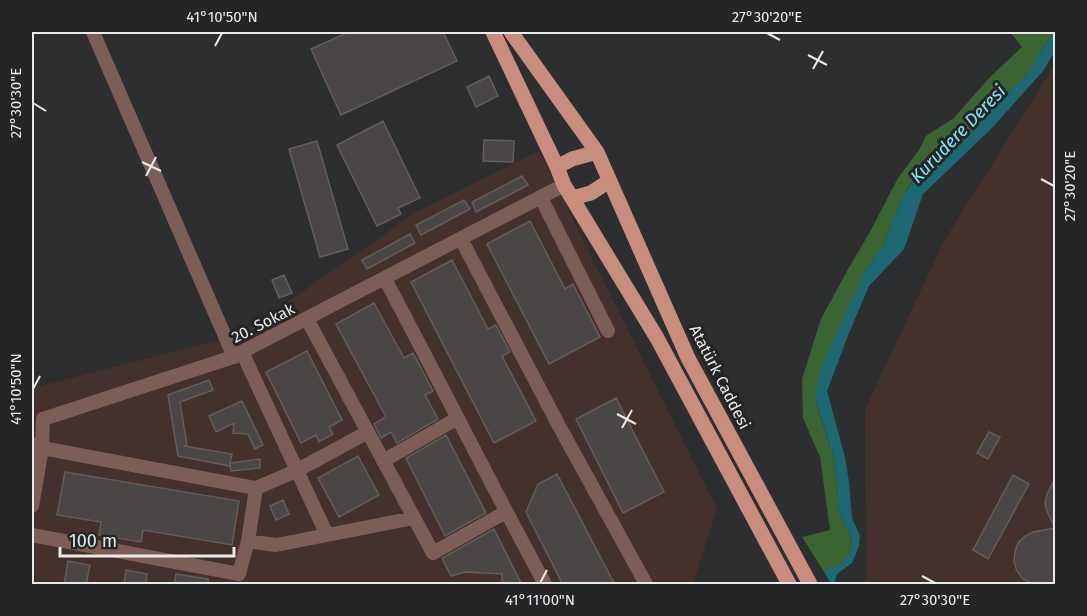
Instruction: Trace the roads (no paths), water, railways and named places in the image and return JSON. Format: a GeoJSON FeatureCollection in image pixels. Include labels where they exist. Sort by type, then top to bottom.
{"type":"FeatureCollection","features":[{"type":"Feature","properties":{"kind":"main road"},"geometry":{"type":"LineString","coordinates":[[493,32],[568,191],[657,338],[789,585]]}},
{"type":"Feature","properties":{"kind":"main road"},"geometry":{"type":"LineString","coordinates":[[515,33],[597,153],[572,159],[557,167]]}},
{"type":"Feature","properties":{"kind":"main road","name":"Atatürk Caddesi"},"geometry":{"type":"LineString","coordinates":[[597,153],[688,358],[809,582]]}},
{"type":"Feature","properties":{"kind":"main road"},"geometry":{"type":"LineString","coordinates":[[568,191],[591,193],[609,181]]}},
{"type":"Feature","properties":{"kind":"street"},"geometry":{"type":"LineString","coordinates":[[93,32],[238,354],[327,534]]}},
{"type":"Feature","properties":{"kind":"street","name":"20. Sokak"},"geometry":{"type":"LineString","coordinates":[[32,506],[37,446],[43,419],[238,354],[541,198],[568,191]]}},
{"type":"Feature","properties":{"kind":"street"},"geometry":{"type":"LineString","coordinates":[[541,198],[608,331]]}},
{"type":"Feature","properties":{"kind":"street"},"geometry":{"type":"LineString","coordinates":[[461,239],[646,585]]}},
{"type":"Feature","properties":{"kind":"street"},"geometry":{"type":"LineString","coordinates":[[385,279],[545,585]]}},
{"type":"Feature","properties":{"kind":"street"},"geometry":{"type":"LineString","coordinates":[[307,319],[433,554],[506,512]]}},
{"type":"Feature","properties":{"kind":"street"},"geometry":{"type":"LineString","coordinates":[[384,461],[458,418]]}},
{"type":"Feature","properties":{"kind":"street"},"geometry":{"type":"LineString","coordinates":[[37,446],[256,488],[297,471],[368,432]]}},
{"type":"Feature","properties":{"kind":"street"},"geometry":{"type":"LineString","coordinates":[[32,535],[239,574],[248,542],[256,488]]}},
{"type":"Feature","properties":{"kind":"street"},"geometry":{"type":"LineString","coordinates":[[248,542],[276,545],[414,518]]}},
{"type":"Feature","properties":{"kind":"water"},"geometry":{"type":"Polygon","coordinates":[[[1055,32],[1055,51],[1043,71],[992,128],[923,194],[904,249],[869,286],[849,333],[827,391],[845,457],[852,518],[860,536],[859,546],[852,563],[837,574],[834,584],[831,584],[823,570],[839,565],[849,554],[852,545],[850,534],[839,514],[835,461],[815,398],[821,368],[863,275],[884,244],[903,196],[917,175],[966,139],[991,108],[1026,75],[1055,32]]]}},
{"type":"Feature","properties":{"kind":"water label","name":"Kurudere Deresi"},"geometry":{"type":"Point","coordinates":[958,134]}}]}
